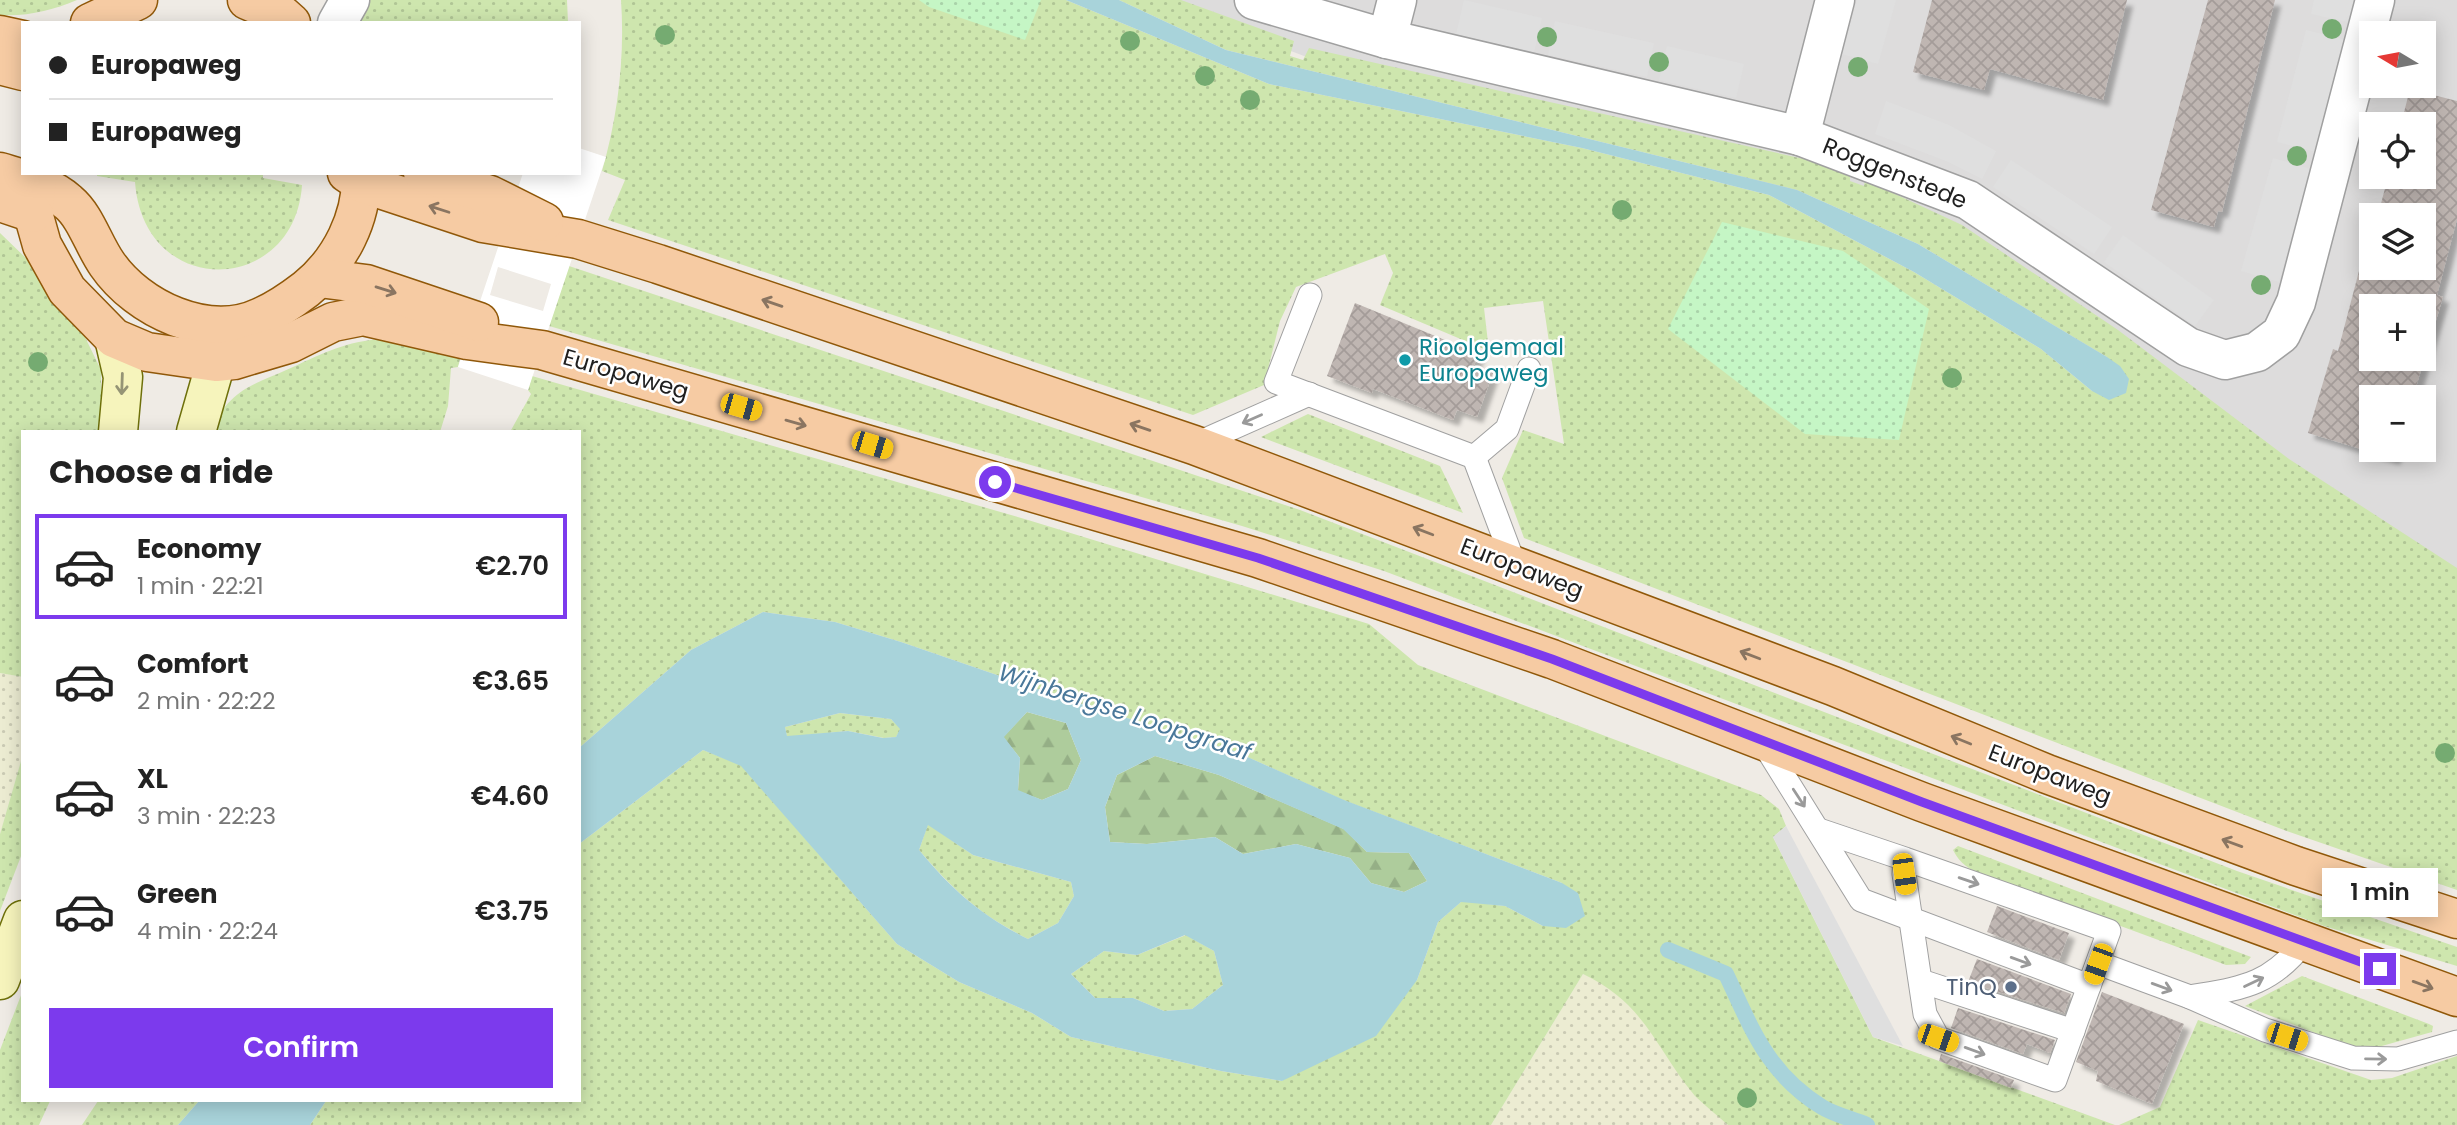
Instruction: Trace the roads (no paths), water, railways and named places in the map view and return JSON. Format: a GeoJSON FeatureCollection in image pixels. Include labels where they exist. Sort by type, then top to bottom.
{"type":"FeatureCollection","features":[{"type":"Feature","properties":{"kind":"main road"},"geometry":{"type":"LineString","coordinates":[[94,21],[138,0]]}},
{"type":"Feature","properties":{"kind":"main road"},"geometry":{"type":"LineString","coordinates":[[247,6],[282,15],[289,21]]}},
{"type":"Feature","properties":{"kind":"main road"},"geometry":{"type":"LineString","coordinates":[[0,35],[21,40]]}},
{"type":"Feature","properties":{"kind":"main road"},"geometry":{"type":"LineString","coordinates":[[0,65],[21,70]]}},
{"type":"Feature","properties":{"kind":"main road"},"geometry":{"type":"LineString","coordinates":[[0,172],[27,193],[67,201],[81,217],[108,266],[126,286],[165,313],[190,321],[225,324],[259,318],[319,278],[344,246],[359,204],[357,177]]}},
{"type":"Feature","properties":{"kind":"main road","name":"Europaweg"},"geometry":{"type":"LineString","coordinates":[[429,175],[491,195],[508,216],[1194,445],[1833,686],[2047,775],[2296,866],[2457,919]]}},
{"type":"Feature","properties":{"kind":"main road","name":"Europaweg"},"geometry":{"type":"LineString","coordinates":[[357,177],[483,223],[508,216]]}},
{"type":"Feature","properties":{"kind":"main road"},"geometry":{"type":"LineString","coordinates":[[27,193],[42,245],[67,290],[114,338],[147,352],[216,362],[225,324]]}},
{"type":"Feature","properties":{"kind":"main road","name":"Europaweg"},"geometry":{"type":"LineString","coordinates":[[319,278],[366,284],[470,329],[1258,558],[1552,659],[1762,741],[2457,997]]}},
{"type":"Feature","properties":{"kind":"main road","name":"Europaweg"},"geometry":{"type":"LineString","coordinates":[[216,362],[262,354],[333,322],[363,316],[470,329]]}},
{"type":"Feature","properties":{"kind":"street"},"geometry":{"type":"LineString","coordinates":[[338,21],[350,0]]}},
{"type":"Feature","properties":{"kind":"street","name":"Roggenstede"},"geometry":{"type":"LineString","coordinates":[[1254,0],[1387,39],[1800,136],[1968,200],[2188,347],[2225,360],[2257,352],[2281,334],[2296,302],[2375,0]]}},
{"type":"Feature","properties":{"kind":"street"},"geometry":{"type":"LineString","coordinates":[[1387,39],[1397,0]]}},
{"type":"Feature","properties":{"kind":"street"},"geometry":{"type":"LineString","coordinates":[[1800,136],[1835,0]]}},
{"type":"Feature","properties":{"kind":"street"},"geometry":{"type":"LineString","coordinates":[[114,338],[123,377],[118,430]]}},
{"type":"Feature","properties":{"kind":"street"},"geometry":{"type":"LineString","coordinates":[[197,430],[216,362]]}},
{"type":"Feature","properties":{"kind":"street"},"geometry":{"type":"LineString","coordinates":[[0,980],[21,925]]}},
{"type":"Feature","properties":{"kind":"lane"},"geometry":{"type":"LineString","coordinates":[[1310,295],[1276,382],[1474,457],[1515,566]]}},
{"type":"Feature","properties":{"kind":"lane"},"geometry":{"type":"LineString","coordinates":[[1474,457],[1507,429],[1529,369]]}},
{"type":"Feature","properties":{"kind":"lane"},"geometry":{"type":"LineString","coordinates":[[1194,445],[1309,394]]}},
{"type":"Feature","properties":{"kind":"lane"},"geometry":{"type":"LineString","coordinates":[[1762,741],[1861,900],[2089,986]]}},
{"type":"Feature","properties":{"kind":"lane"},"geometry":{"type":"LineString","coordinates":[[1819,830],[1905,859],[2109,931],[2055,1080],[1938,1038],[1926,1014],[1904,874],[1905,859]]}},
{"type":"Feature","properties":{"kind":"lane"},"geometry":{"type":"LineString","coordinates":[[2190,997],[2248,986],[2286,965],[2304,942]]}},
{"type":"Feature","properties":{"kind":"lane"},"geometry":{"type":"LineString","coordinates":[[2098,964],[2190,997],[2265,1030],[2353,1058],[2398,1059],[2457,1042]]}},
{"type":"Feature","properties":{"kind":"lane"},"geometry":{"type":"LineString","coordinates":[[1921,981],[2073,1031]]}},
{"type":"Feature","properties":{"kind":"water"},"geometry":{"type":"Polygon","coordinates":[[[1066,0],[1119,0],[1226,50],[1797,190],[1918,244],[2107,357],[2120,366],[2129,379],[2126,393],[2109,400],[2092,391],[2041,349],[1914,272],[1769,195],[1582,148],[1269,84],[1066,0]]]}},
{"type":"Feature","properties":{"kind":"water"},"geometry":{"type":"Polygon","coordinates":[[[763,612],[835,622],[1075,702],[1234,751],[1344,800],[1562,883],[1578,893],[1585,916],[1566,928],[1543,926],[1505,906],[1461,902],[1438,922],[1417,980],[1376,1036],[1282,1081],[1221,1071],[1071,1037],[1032,1013],[959,982],[897,944],[741,766],[703,750],[581,842],[581,746],[691,650],[763,612]],[[1027,712],[1004,737],[1020,758],[1018,790],[1042,800],[1068,789],[1081,760],[1066,723],[1027,712]],[[840,713],[785,727],[787,736],[848,731],[883,738],[896,737],[900,729],[891,719],[840,713]],[[1155,756],[1117,775],[1105,807],[1110,842],[1147,844],[1215,837],[1243,854],[1296,844],[1350,858],[1371,883],[1404,892],[1427,881],[1409,853],[1367,852],[1343,829],[1219,775],[1155,756]],[[928,825],[919,850],[956,890],[982,911],[1028,939],[1058,923],[1074,896],[1071,882],[973,855],[928,825]],[[1185,935],[1137,955],[1104,951],[1071,974],[1095,998],[1133,998],[1164,1011],[1192,1009],[1223,985],[1214,951],[1185,935]]]}},
{"type":"Feature","properties":{"kind":"water"},"geometry":{"type":"Polygon","coordinates":[[[198,1102],[325,1102],[310,1125],[178,1125],[198,1102]]]}},
{"type":"Feature","properties":{"kind":"waterway","name":"Wijnbergse Loopgraaf"},"geometry":{"type":"LineString","coordinates":[[1668,950],[1726,974],[1753,1031],[1787,1080],[1822,1107],[1867,1125]]}},
{"type":"Feature","properties":{"kind":"place","name":"Rioolgemaal Europaweg"},"geometry":{"type":"Point","coordinates":[1405,360]}},
{"type":"Feature","properties":{"kind":"place","name":"TinQ"},"geometry":{"type":"Point","coordinates":[2011,987]}}]}
